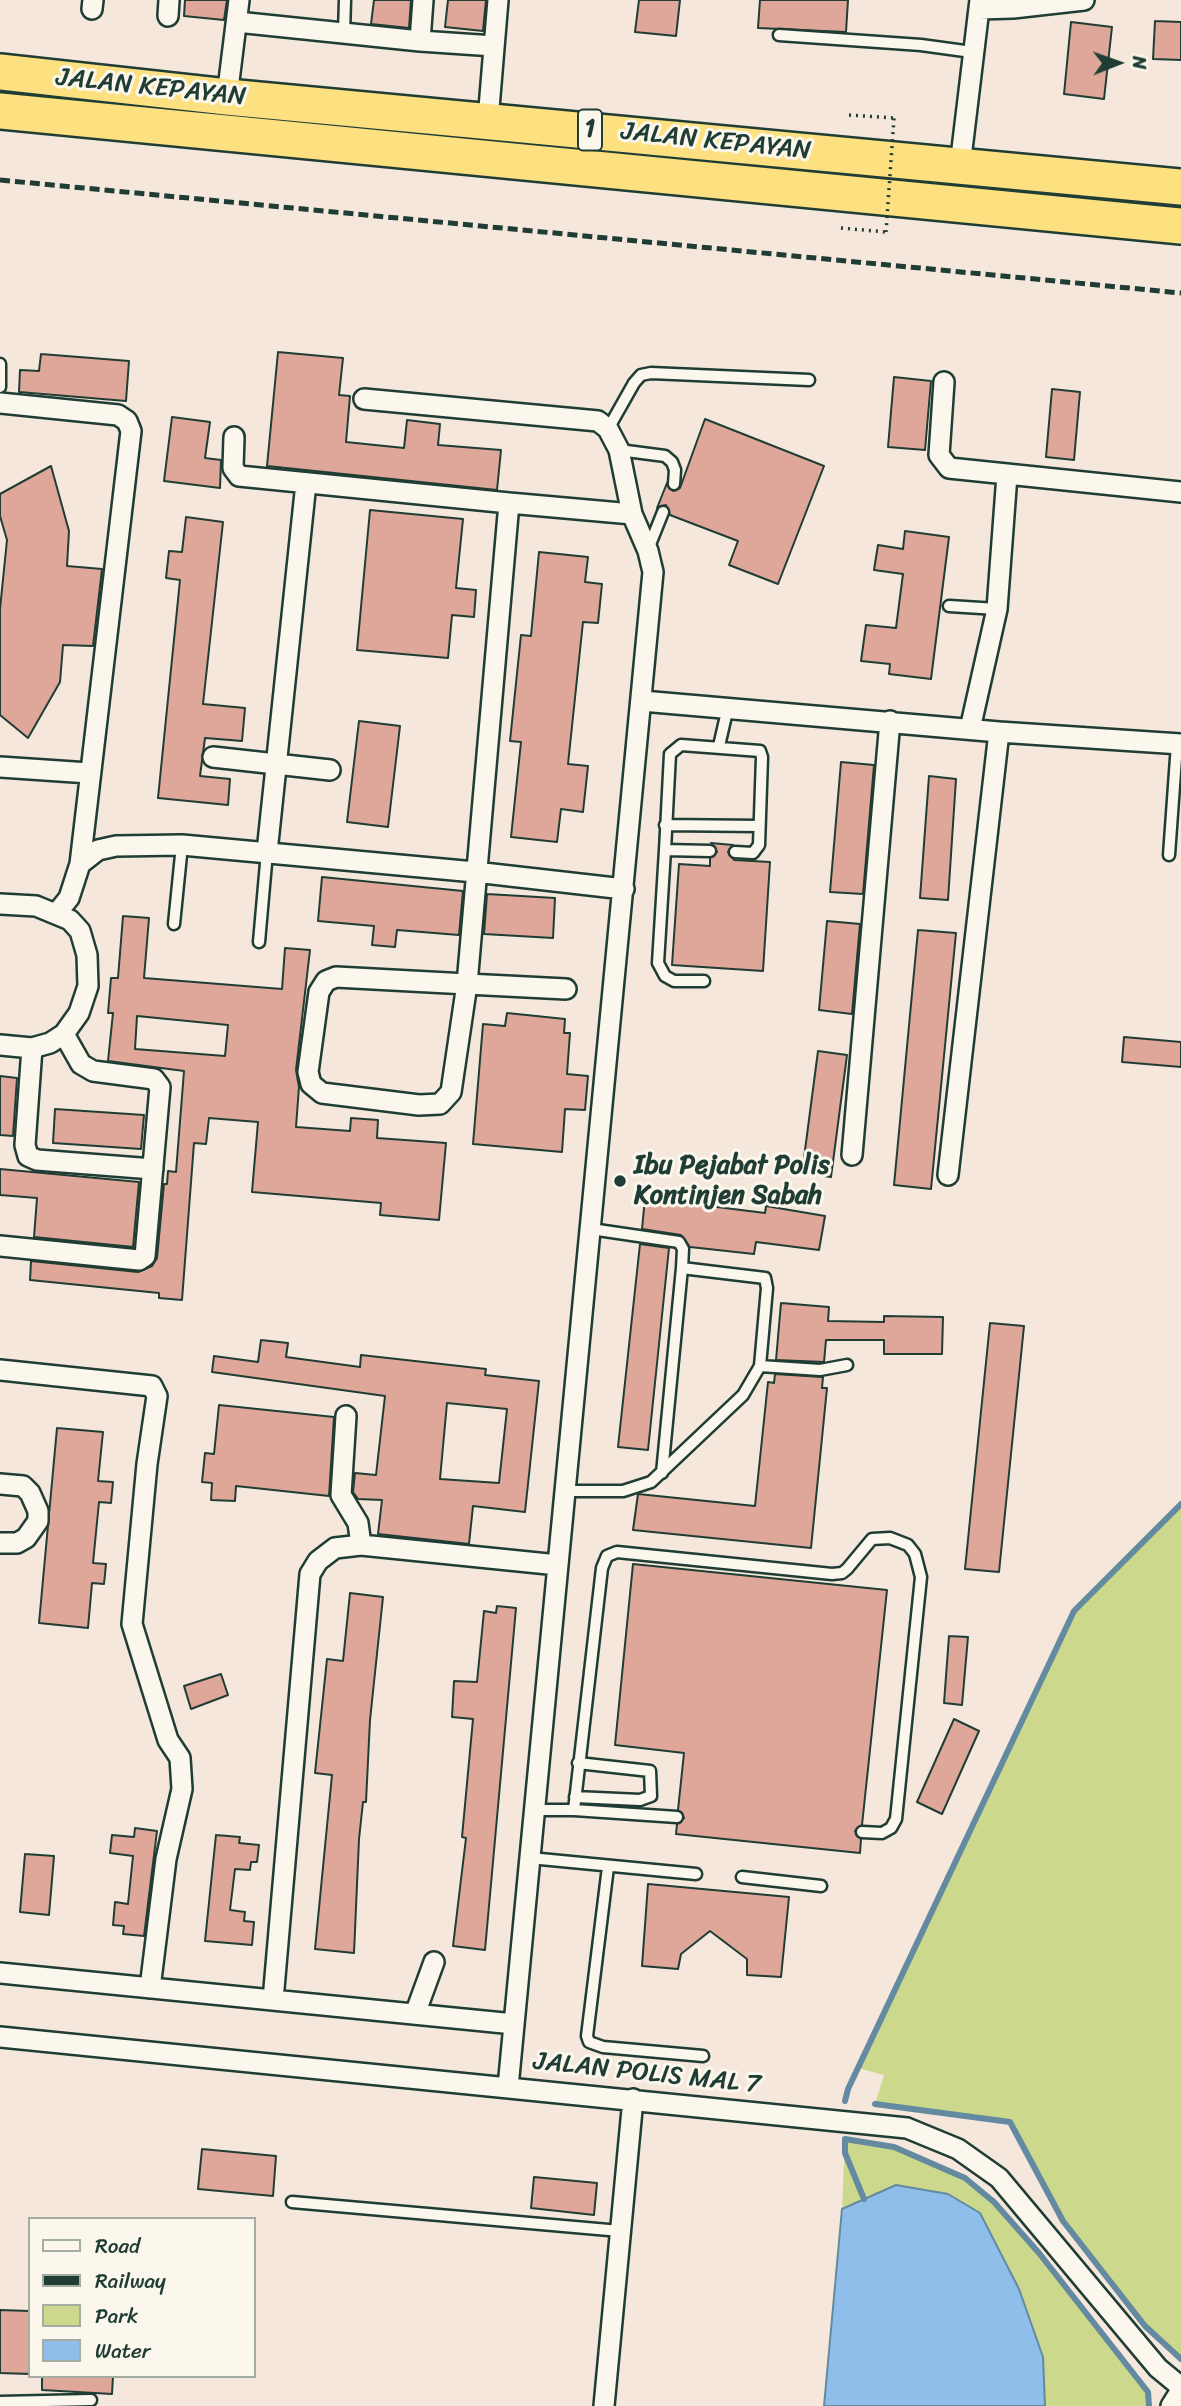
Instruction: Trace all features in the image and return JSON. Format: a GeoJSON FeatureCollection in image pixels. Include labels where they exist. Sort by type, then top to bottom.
{"type":"FeatureCollection","features":[{"type":"Feature","properties":{"kind":"highway","name":"JALAN KEPAYAN"},"geometry":{"type":"LineString","coordinates":[[0,72],[227,97],[1181,187]]}},
{"type":"Feature","properties":{"kind":"highway","name":"JALAN KEPAYAN"},"geometry":{"type":"LineString","coordinates":[[0,111],[1181,226]]}},
{"type":"Feature","properties":{"kind":"street"},"geometry":{"type":"LineString","coordinates":[[227,97],[239,0]]}},
{"type":"Feature","properties":{"kind":"street"},"geometry":{"type":"LineString","coordinates":[[420,41],[423,0]]}},
{"type":"Feature","properties":{"kind":"street"},"geometry":{"type":"LineString","coordinates":[[488,120],[498,0]]}},
{"type":"Feature","properties":{"kind":"street"},"geometry":{"type":"LineString","coordinates":[[960,166],[980,4],[1013,8],[1084,0]]}},
{"type":"Feature","properties":{"kind":"street"},"geometry":{"type":"LineString","coordinates":[[237,22],[494,46]]}},
{"type":"Feature","properties":{"kind":"street"},"geometry":{"type":"LineString","coordinates":[[944,382],[942,460],[954,470],[1181,492]]}},
{"type":"Feature","properties":{"kind":"street"},"geometry":{"type":"LineString","coordinates":[[364,398],[559,415],[598,421],[608,429],[620,450],[632,514],[648,551],[653,572],[508,2087]]}},
{"type":"Feature","properties":{"kind":"street"},"geometry":{"type":"LineString","coordinates":[[0,403],[118,415],[127,421],[131,430],[80,864],[69,898],[56,914]]}},
{"type":"Feature","properties":{"kind":"street"},"geometry":{"type":"LineString","coordinates":[[234,437],[234,473],[632,514]]}},
{"type":"Feature","properties":{"kind":"street"},"geometry":{"type":"LineString","coordinates":[[970,729],[997,609],[1007,475]]}},
{"type":"Feature","properties":{"kind":"street"},"geometry":{"type":"LineString","coordinates":[[267,852],[306,482]]}},
{"type":"Feature","properties":{"kind":"street"},"geometry":{"type":"LineString","coordinates":[[509,503],[467,984],[451,1092],[447,1100],[440,1104],[419,1105],[322,1093],[312,1084],[308,1072],[318,992],[326,981],[336,977],[467,984],[566,989]]}},
{"type":"Feature","properties":{"kind":"street"},"geometry":{"type":"LineString","coordinates":[[642,701],[999,732],[1179,744]]}},
{"type":"Feature","properties":{"kind":"street"},"geometry":{"type":"LineString","coordinates":[[852,1155],[890,721]]}},
{"type":"Feature","properties":{"kind":"street"},"geometry":{"type":"LineString","coordinates":[[948,1175],[999,732]]}},
{"type":"Feature","properties":{"kind":"street"},"geometry":{"type":"LineString","coordinates":[[213,757],[330,769]]}},
{"type":"Feature","properties":{"kind":"street"},"geometry":{"type":"LineString","coordinates":[[0,767],[89,773]]}},
{"type":"Feature","properties":{"kind":"street"},"geometry":{"type":"LineString","coordinates":[[80,864],[98,850],[116,846],[182,845],[475,872],[624,889]]}},
{"type":"Feature","properties":{"kind":"street"},"geometry":{"type":"LineString","coordinates":[[0,904],[36,906],[70,920],[80,931],[87,955],[88,986],[79,1013],[64,1034],[50,1043],[32,1048],[0,1045]]}},
{"type":"Feature","properties":{"kind":"street"},"geometry":{"type":"LineString","coordinates":[[0,1246],[143,1259],[146,1252],[158,1082],[150,1077],[93,1070],[81,1064],[64,1034]]}},
{"type":"Feature","properties":{"kind":"street"},"geometry":{"type":"LineString","coordinates":[[32,1048],[25,1145],[28,1156],[37,1160],[153,1169]]}},
{"type":"Feature","properties":{"kind":"street"},"geometry":{"type":"LineString","coordinates":[[0,1370],[152,1386],[157,1396],[147,1464],[132,1624],[168,1740],[180,1758],[182,1788],[166,1859],[150,1988]]}},
{"type":"Feature","properties":{"kind":"street"},"geometry":{"type":"LineString","coordinates":[[346,1416],[341,1495],[358,1523],[361,1545]]}},
{"type":"Feature","properties":{"kind":"street"},"geometry":{"type":"LineString","coordinates":[[0,1484],[23,1486],[30,1493],[38,1511],[38,1521],[26,1538],[17,1543],[0,1543]]}},
{"type":"Feature","properties":{"kind":"street"},"geometry":{"type":"LineString","coordinates":[[273,2000],[310,1574],[318,1561],[335,1548],[361,1545],[558,1565]]}},
{"type":"Feature","properties":{"kind":"street"},"geometry":{"type":"LineString","coordinates":[[415,2014],[434,1962]]}},
{"type":"Feature","properties":{"kind":"street"},"geometry":{"type":"LineString","coordinates":[[0,1973],[514,2024]]}},
{"type":"Feature","properties":{"kind":"street","name":"JALAN POLIS MAL 7"},"geometry":{"type":"LineString","coordinates":[[0,2037],[907,2128],[958,2149],[999,2178],[1021,2201],[1158,2368],[1181,2388]]}},
{"type":"Feature","properties":{"kind":"street"},"geometry":{"type":"LineString","coordinates":[[604,2406],[633,2099]]}},
{"type":"Feature","properties":{"kind":"street"},"geometry":{"type":"LineString","coordinates":[[1171,2406],[1181,2388]]}},
{"type":"Feature","properties":{"kind":"lane"},"geometry":{"type":"LineString","coordinates":[[344,32],[345,0]]}},
{"type":"Feature","properties":{"kind":"lane"},"geometry":{"type":"LineString","coordinates":[[779,35],[921,45],[972,52]]}},
{"type":"Feature","properties":{"kind":"lane"},"geometry":{"type":"LineString","coordinates":[[0,364],[0,387]]}},
{"type":"Feature","properties":{"kind":"lane"},"geometry":{"type":"LineString","coordinates":[[608,429],[642,375],[651,373],[809,380]]}},
{"type":"Feature","properties":{"kind":"lane"},"geometry":{"type":"LineString","coordinates":[[620,450],[665,456],[672,461],[675,470],[674,484]]}},
{"type":"Feature","properties":{"kind":"lane"},"geometry":{"type":"LineString","coordinates":[[648,551],[663,512]]}},
{"type":"Feature","properties":{"kind":"lane"},"geometry":{"type":"LineString","coordinates":[[949,606],[997,609]]}},
{"type":"Feature","properties":{"kind":"lane"},"geometry":{"type":"LineString","coordinates":[[719,746],[728,708]]}},
{"type":"Feature","properties":{"kind":"lane"},"geometry":{"type":"LineString","coordinates":[[1169,855],[1179,744]]}},
{"type":"Feature","properties":{"kind":"lane"},"geometry":{"type":"LineString","coordinates":[[704,981],[674,981],[664,976],[658,963],[670,754],[675,747],[719,746],[760,751],[760,826],[757,850],[753,853],[735,852]]}},
{"type":"Feature","properties":{"kind":"lane"},"geometry":{"type":"LineString","coordinates":[[665,825],[760,826]]}},
{"type":"Feature","properties":{"kind":"lane"},"geometry":{"type":"LineString","coordinates":[[174,924],[182,845]]}},
{"type":"Feature","properties":{"kind":"lane"},"geometry":{"type":"LineString","coordinates":[[665,850],[710,851]]}},
{"type":"Feature","properties":{"kind":"lane"},"geometry":{"type":"LineString","coordinates":[[259,942],[267,852]]}},
{"type":"Feature","properties":{"kind":"lane"},"geometry":{"type":"LineString","coordinates":[[591,1229],[678,1242],[683,1249],[662,1473]]}},
{"type":"Feature","properties":{"kind":"lane"},"geometry":{"type":"LineString","coordinates":[[565,1491],[596,1493],[638,1489],[662,1473],[743,1395],[761,1366],[767,1288],[765,1278],[682,1268]]}},
{"type":"Feature","properties":{"kind":"lane"},"geometry":{"type":"LineString","coordinates":[[761,1366],[820,1370],[847,1365]]}},
{"type":"Feature","properties":{"kind":"lane"},"geometry":{"type":"LineString","coordinates":[[573,1810],[602,1568],[611,1553],[832,1574],[842,1573],[847,1569],[872,1539],[900,1540],[915,1554],[920,1577],[896,1819],[891,1828],[881,1832],[862,1832]]}},
{"type":"Feature","properties":{"kind":"lane"},"geometry":{"type":"LineString","coordinates":[[575,1797],[640,1800],[651,1796],[653,1776],[644,1769],[578,1763]]}},
{"type":"Feature","properties":{"kind":"lane"},"geometry":{"type":"LineString","coordinates":[[535,1810],[677,1816]]}},
{"type":"Feature","properties":{"kind":"lane"},"geometry":{"type":"LineString","coordinates":[[530,1858],[696,1874]]}},
{"type":"Feature","properties":{"kind":"lane"},"geometry":{"type":"LineString","coordinates":[[608,1867],[587,2036],[589,2042],[603,2047],[703,2056]]}},
{"type":"Feature","properties":{"kind":"lane"},"geometry":{"type":"LineString","coordinates":[[742,1878],[821,1886]]}},
{"type":"Feature","properties":{"kind":"lane"},"geometry":{"type":"LineString","coordinates":[[292,2202],[620,2231]]}},
{"type":"Feature","properties":{"kind":"lane"},"geometry":{"type":"LineString","coordinates":[[0,2402],[90,2400]]}},
{"type":"Feature","properties":{"kind":"path"},"geometry":{"type":"LineString","coordinates":[[841,228],[886,232],[894,118],[849,115]]}},
{"type":"Feature","properties":{"kind":"green space"},"geometry":{"type":"Polygon","coordinates":[[[0,86],[72,98],[965,181],[1181,207],[1181,213],[34,97],[0,92],[0,86]]]}},
{"type":"Feature","properties":{"kind":"green space"},"geometry":{"type":"Polygon","coordinates":[[[1181,1504],[1181,2359],[1145,2326],[1063,2221],[1010,2122],[875,2104],[884,2075],[858,2068],[1074,1611],[1181,1504]]]}},
{"type":"Feature","properties":{"kind":"green space"},"geometry":{"type":"Polygon","coordinates":[[[845,2139],[894,2147],[923,2158],[965,2178],[994,2202],[1039,2253],[1111,2348],[1135,2373],[1148,2392],[1149,2406],[1045,2406],[1043,2357],[1019,2289],[980,2213],[948,2194],[842,2209],[845,2139]]]}},
{"type":"Feature","properties":{"kind":"water"},"geometry":{"type":"Polygon","coordinates":[[[896,2185],[948,2194],[980,2213],[1019,2289],[1043,2357],[1045,2406],[824,2406],[842,2209],[896,2185]]]}},
{"type":"Feature","properties":{"kind":"building"},"geometry":{"type":"Polygon","coordinates":[[[185,0],[227,0],[224,20],[184,16],[185,0]]]}},
{"type":"Feature","properties":{"kind":"building"},"geometry":{"type":"Polygon","coordinates":[[[374,0],[411,0],[409,28],[371,24],[374,0]]]}},
{"type":"Feature","properties":{"kind":"building"},"geometry":{"type":"Polygon","coordinates":[[[448,0],[486,0],[483,31],[445,27],[448,0]]]}},
{"type":"Feature","properties":{"kind":"building"},"geometry":{"type":"Polygon","coordinates":[[[639,0],[680,0],[676,36],[635,32],[639,0]]]}},
{"type":"Feature","properties":{"kind":"building"},"geometry":{"type":"Polygon","coordinates":[[[760,0],[848,0],[846,32],[758,28],[760,0]]]}},
{"type":"Feature","properties":{"kind":"building"},"geometry":{"type":"Polygon","coordinates":[[[1155,21],[1181,22],[1181,60],[1153,59],[1155,21]]]}},
{"type":"Feature","properties":{"kind":"building"},"geometry":{"type":"Polygon","coordinates":[[[1071,22],[1112,27],[1104,99],[1064,94],[1071,22]]]}},
{"type":"Feature","properties":{"kind":"building"},"geometry":{"type":"Polygon","coordinates":[[[278,352],[343,358],[339,395],[350,396],[346,442],[404,448],[407,420],[440,424],[438,445],[501,450],[497,490],[267,466],[278,352]]]}},
{"type":"Feature","properties":{"kind":"building"},"geometry":{"type":"Polygon","coordinates":[[[41,354],[129,361],[126,401],[19,392],[20,370],[39,371],[41,354]]]}},
{"type":"Feature","properties":{"kind":"building"},"geometry":{"type":"Polygon","coordinates":[[[894,377],[931,381],[925,450],[888,447],[894,377]]]}},
{"type":"Feature","properties":{"kind":"building"},"geometry":{"type":"Polygon","coordinates":[[[1052,389],[1080,392],[1074,460],[1046,457],[1052,389]]]}},
{"type":"Feature","properties":{"kind":"building"},"geometry":{"type":"Polygon","coordinates":[[[172,417],[210,422],[205,458],[221,460],[220,488],[164,481],[172,417]]]}},
{"type":"Feature","properties":{"kind":"building"},"geometry":{"type":"Polygon","coordinates":[[[705,419],[824,466],[778,584],[729,565],[738,541],[670,515],[666,505],[657,508],[667,483],[673,491],[680,488],[705,419]]]}},
{"type":"Feature","properties":{"kind":"building"},"geometry":{"type":"Polygon","coordinates":[[[51,466],[69,531],[67,566],[102,569],[93,646],[63,645],[60,682],[28,738],[0,715],[0,609],[7,540],[0,516],[0,494],[51,466]]]}},
{"type":"Feature","properties":{"kind":"building"},"geometry":{"type":"Polygon","coordinates":[[[370,510],[463,519],[456,588],[476,590],[474,617],[452,615],[448,658],[357,650],[370,510]]]}},
{"type":"Feature","properties":{"kind":"building"},"geometry":{"type":"Polygon","coordinates":[[[186,517],[223,522],[203,704],[245,708],[242,741],[205,738],[200,776],[230,779],[228,805],[158,798],[180,580],[166,578],[169,551],[182,552],[186,517]]]}},
{"type":"Feature","properties":{"kind":"building"},"geometry":{"type":"Polygon","coordinates":[[[905,531],[949,537],[931,679],[889,674],[890,664],[861,661],[866,625],[896,628],[903,574],[874,570],[878,545],[903,549],[905,531]]]}},
{"type":"Feature","properties":{"kind":"building"},"geometry":{"type":"Polygon","coordinates":[[[539,552],[588,557],[585,582],[602,584],[598,623],[583,622],[568,764],[588,766],[583,812],[561,809],[557,842],[511,837],[521,742],[510,741],[521,635],[531,636],[539,552]]]}},
{"type":"Feature","properties":{"kind":"building"},"geometry":{"type":"Polygon","coordinates":[[[359,721],[400,726],[388,827],[347,822],[359,721]]]}},
{"type":"Feature","properties":{"kind":"building"},"geometry":{"type":"Polygon","coordinates":[[[841,762],[874,765],[863,894],[830,892],[841,762]]]}},
{"type":"Feature","properties":{"kind":"building"},"geometry":{"type":"Polygon","coordinates":[[[929,776],[956,779],[948,900],[920,898],[929,776]]]}},
{"type":"Feature","properties":{"kind":"building"},"geometry":{"type":"Polygon","coordinates":[[[711,843],[733,845],[728,852],[734,860],[770,862],[763,971],[672,965],[679,864],[710,866],[710,858],[717,852],[711,843]]]}},
{"type":"Feature","properties":{"kind":"building"},"geometry":{"type":"Polygon","coordinates":[[[322,877],[463,891],[459,935],[397,930],[395,947],[372,945],[374,926],[318,921],[322,877]]]}},
{"type":"Feature","properties":{"kind":"building"},"geometry":{"type":"Polygon","coordinates":[[[487,894],[555,898],[553,938],[484,934],[487,894]]]}},
{"type":"Feature","properties":{"kind":"building"},"geometry":{"type":"Polygon","coordinates":[[[123,916],[149,918],[144,978],[282,989],[285,948],[310,950],[296,1070],[299,1087],[296,1127],[350,1131],[351,1118],[378,1120],[377,1138],[446,1143],[439,1220],[380,1215],[381,1203],[252,1192],[258,1122],[209,1118],[206,1144],[194,1143],[182,1300],[159,1298],[159,1293],[30,1280],[31,1261],[138,1272],[152,1266],[157,1258],[164,1184],[167,1184],[168,1171],[176,1172],[184,1071],[108,1061],[113,1013],[108,1013],[111,978],[118,978],[123,916]],[[137,1016],[135,1049],[225,1056],[228,1025],[137,1016]]]}},
{"type":"Feature","properties":{"kind":"building"},"geometry":{"type":"Polygon","coordinates":[[[827,921],[860,924],[852,1014],[819,1010],[827,921]]]}},
{"type":"Feature","properties":{"kind":"building"},"geometry":{"type":"Polygon","coordinates":[[[918,930],[956,933],[931,1189],[894,1185],[918,930]]]}},
{"type":"Feature","properties":{"kind":"building"},"geometry":{"type":"Polygon","coordinates":[[[507,1013],[565,1019],[564,1033],[570,1033],[567,1074],[588,1076],[585,1110],[565,1109],[562,1152],[473,1144],[483,1024],[505,1026],[507,1013]]]}},
{"type":"Feature","properties":{"kind":"building"},"geometry":{"type":"Polygon","coordinates":[[[1124,1037],[1181,1042],[1181,1067],[1122,1062],[1124,1037]]]}},
{"type":"Feature","properties":{"kind":"building"},"geometry":{"type":"Polygon","coordinates":[[[818,1051],[847,1055],[831,1177],[802,1173],[818,1051]]]}},
{"type":"Feature","properties":{"kind":"building"},"geometry":{"type":"Polygon","coordinates":[[[0,1076],[17,1078],[13,1136],[0,1135],[0,1076]]]}},
{"type":"Feature","properties":{"kind":"building"},"geometry":{"type":"Polygon","coordinates":[[[55,1109],[144,1115],[141,1149],[53,1143],[55,1109]]]}},
{"type":"Feature","properties":{"kind":"building"},"geometry":{"type":"Polygon","coordinates":[[[0,1169],[139,1182],[133,1247],[34,1237],[37,1198],[0,1195],[0,1169]]]}},
{"type":"Feature","properties":{"kind":"building"},"geometry":{"type":"Polygon","coordinates":[[[645,1198],[765,1213],[766,1206],[825,1216],[819,1250],[756,1242],[754,1254],[690,1247],[681,1235],[642,1229],[645,1198]]]}},
{"type":"Feature","properties":{"kind":"building"},"geometry":{"type":"Polygon","coordinates":[[[640,1244],[669,1248],[648,1450],[618,1447],[640,1244]]]}},
{"type":"Feature","properties":{"kind":"building"},"geometry":{"type":"Polygon","coordinates":[[[781,1303],[829,1307],[828,1321],[884,1322],[884,1316],[943,1317],[942,1354],[884,1354],[884,1340],[826,1340],[824,1362],[776,1360],[781,1303]]]}},
{"type":"Feature","properties":{"kind":"building"},"geometry":{"type":"Polygon","coordinates":[[[990,1323],[1024,1326],[999,1572],[965,1569],[990,1323]]]}},
{"type":"Feature","properties":{"kind":"building"},"geometry":{"type":"Polygon","coordinates":[[[261,1340],[288,1343],[286,1357],[360,1367],[361,1355],[486,1369],[485,1375],[539,1381],[525,1512],[473,1506],[469,1544],[378,1534],[382,1500],[358,1499],[353,1492],[355,1473],[376,1475],[385,1396],[212,1372],[214,1356],[258,1362],[261,1340]],[[447,1403],[440,1479],[499,1483],[507,1409],[447,1403]]]}},
{"type":"Feature","properties":{"kind":"building"},"geometry":{"type":"Polygon","coordinates":[[[775,1374],[823,1377],[822,1388],[827,1388],[811,1548],[633,1530],[638,1494],[755,1506],[768,1382],[774,1383],[775,1374]]]}},
{"type":"Feature","properties":{"kind":"building"},"geometry":{"type":"Polygon","coordinates":[[[219,1405],[334,1417],[329,1496],[236,1486],[235,1501],[211,1500],[212,1483],[202,1482],[205,1453],[214,1454],[219,1405]]]}},
{"type":"Feature","properties":{"kind":"building"},"geometry":{"type":"Polygon","coordinates":[[[57,1428],[103,1432],[98,1481],[113,1482],[111,1503],[99,1502],[93,1563],[106,1564],[104,1584],[92,1583],[88,1628],[39,1623],[57,1428]]]}},
{"type":"Feature","properties":{"kind":"building"},"geometry":{"type":"Polygon","coordinates":[[[633,1564],[887,1590],[862,1825],[855,1831],[861,1839],[860,1853],[676,1834],[677,1824],[684,1818],[678,1810],[684,1753],[615,1745],[633,1564]]]}},
{"type":"Feature","properties":{"kind":"building"},"geometry":{"type":"Polygon","coordinates":[[[350,1593],[383,1597],[370,1720],[366,1802],[363,1802],[359,1839],[354,1953],[315,1949],[332,1775],[315,1773],[327,1659],[343,1661],[350,1593]]]}},
{"type":"Feature","properties":{"kind":"building"},"geometry":{"type":"Polygon","coordinates":[[[497,1606],[516,1608],[485,1950],[453,1946],[466,1838],[462,1837],[473,1719],[452,1717],[454,1681],[477,1682],[484,1611],[496,1613],[497,1606]]]}},
{"type":"Feature","properties":{"kind":"building"},"geometry":{"type":"Polygon","coordinates":[[[949,1636],[968,1637],[962,1705],[944,1703],[949,1636]]]}},
{"type":"Feature","properties":{"kind":"building"},"geometry":{"type":"Polygon","coordinates":[[[221,1674],[228,1695],[191,1709],[184,1686],[221,1674]]]}},
{"type":"Feature","properties":{"kind":"building"},"geometry":{"type":"Polygon","coordinates":[[[954,1719],[979,1731],[942,1814],[917,1802],[954,1719]]]}},
{"type":"Feature","properties":{"kind":"building"},"geometry":{"type":"Polygon","coordinates":[[[135,1828],[157,1831],[144,1936],[123,1934],[124,1926],[113,1925],[115,1902],[128,1904],[133,1856],[110,1853],[112,1835],[134,1837],[135,1828]]]}},
{"type":"Feature","properties":{"kind":"building"},"geometry":{"type":"Polygon","coordinates":[[[216,1835],[240,1837],[239,1843],[259,1845],[257,1862],[251,1862],[250,1870],[235,1869],[230,1910],[245,1912],[244,1921],[254,1922],[252,1945],[205,1941],[216,1835]]]}},
{"type":"Feature","properties":{"kind":"building"},"geometry":{"type":"Polygon","coordinates":[[[25,1854],[54,1856],[49,1915],[20,1912],[25,1854]]]}},
{"type":"Feature","properties":{"kind":"building"},"geometry":{"type":"Polygon","coordinates":[[[648,1884],[789,1897],[781,1977],[747,1975],[747,1959],[710,1931],[681,1954],[678,1969],[642,1966],[648,1884]]]}},
{"type":"Feature","properties":{"kind":"building"},"geometry":{"type":"Polygon","coordinates":[[[202,2149],[276,2156],[273,2196],[198,2189],[202,2149]]]}},
{"type":"Feature","properties":{"kind":"building"},"geometry":{"type":"Polygon","coordinates":[[[534,2177],[597,2183],[594,2215],[531,2208],[534,2177]]]}},
{"type":"Feature","properties":{"kind":"building"},"geometry":{"type":"Polygon","coordinates":[[[0,2310],[28,2311],[28,2374],[0,2373],[0,2310]]]}},
{"type":"Feature","properties":{"kind":"building"},"geometry":{"type":"Polygon","coordinates":[[[42,2378],[113,2378],[112,2394],[42,2390],[42,2378]]]}},
{"type":"Feature","properties":{"kind":"waterway"},"geometry":{"type":"LineString","coordinates":[[845,2101],[848,2089],[1074,1611],[1181,1504]]}},
{"type":"Feature","properties":{"kind":"waterway"},"geometry":{"type":"LineString","coordinates":[[875,2104],[1010,2122],[1063,2221],[1145,2326],[1181,2359]]}},
{"type":"Feature","properties":{"kind":"waterway"},"geometry":{"type":"LineString","coordinates":[[864,2199],[845,2153],[845,2139],[894,2147],[965,2178],[994,2202],[1039,2253],[1148,2392],[1149,2406]]}},
{"type":"Feature","properties":{"kind":"railway"},"geometry":{"type":"LineString","coordinates":[[0,180],[1181,293]]}},
{"type":"Feature","properties":{"kind":"place","name":"Ibu Pejabat Polis Kontinjen Sabah"},"geometry":{"type":"Point","coordinates":[620,1181]}}]}
